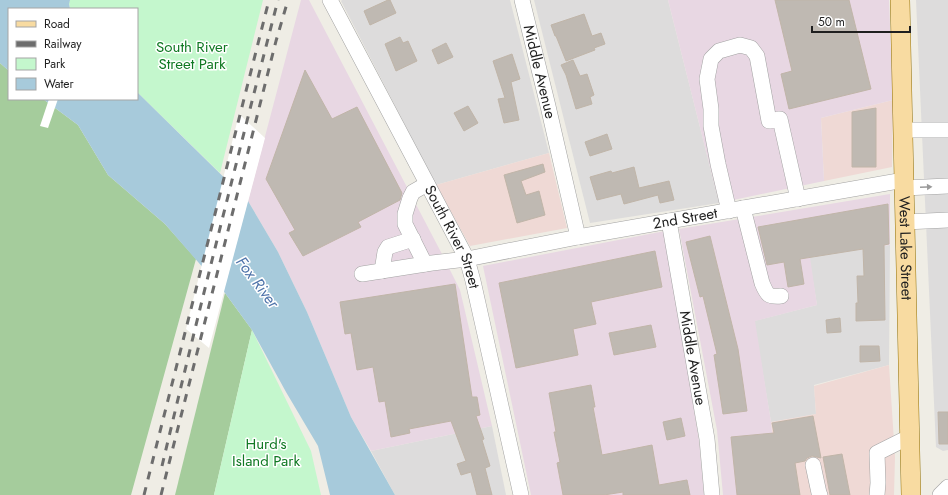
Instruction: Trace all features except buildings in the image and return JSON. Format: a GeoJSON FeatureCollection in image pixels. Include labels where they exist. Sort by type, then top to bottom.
{"type":"FeatureCollection","features":[{"type":"Feature","properties":{"kind":"main road","name":"West Lake Street"},"geometry":{"type":"LineString","coordinates":[[900,0],[911,495]]}},
{"type":"Feature","properties":{"kind":"street","name":"South River Street"},"geometry":{"type":"LineString","coordinates":[[330,0],[467,260],[520,495]]}},
{"type":"Feature","properties":{"kind":"street","name":"Middle Avenue"},"geometry":{"type":"LineString","coordinates":[[522,0],[578,237]]}},
{"type":"Feature","properties":{"kind":"street"},"geometry":{"type":"LineString","coordinates":[[781,296],[772,296],[766,293],[718,164],[711,126],[711,109],[706,79],[711,59],[719,51],[740,45],[751,48],[757,56],[769,121],[780,119],[798,199]]}},
{"type":"Feature","properties":{"kind":"street"},"geometry":{"type":"LineString","coordinates":[[903,130],[948,130]]}},
{"type":"Feature","properties":{"kind":"street"},"geometry":{"type":"LineString","coordinates":[[425,264],[405,224],[405,214],[413,192],[427,184]]}},
{"type":"Feature","properties":{"kind":"street","name":"2nd Street"},"geometry":{"type":"LineString","coordinates":[[362,274],[425,264],[467,260],[578,237],[798,199],[904,184],[948,186]]}},
{"type":"Feature","properties":{"kind":"street"},"geometry":{"type":"LineString","coordinates":[[905,222],[948,220]]}},
{"type":"Feature","properties":{"kind":"street","name":"Middle Avenue"},"geometry":{"type":"LineString","coordinates":[[669,221],[707,439],[712,495]]}},
{"type":"Feature","properties":{"kind":"street"},"geometry":{"type":"LineString","coordinates":[[382,271],[385,252],[388,247],[413,239]]}},
{"type":"Feature","properties":{"kind":"street"},"geometry":{"type":"LineString","coordinates":[[877,495],[877,453],[909,437]]}},
{"type":"Feature","properties":{"kind":"street"},"geometry":{"type":"LineString","coordinates":[[813,465],[820,495]]}},
{"type":"Feature","properties":{"kind":"street"},"geometry":{"type":"LineString","coordinates":[[940,495],[948,487]]}},
{"type":"Feature","properties":{"kind":"shaded area"},"geometry":{"type":"Polygon","coordinates":[[[301,0],[309,0],[460,290],[492,426],[371,451],[351,417],[307,312],[278,252],[248,201],[301,0]]]}},
{"type":"Feature","properties":{"kind":"shaded area"},"geometry":{"type":"Polygon","coordinates":[[[510,0],[549,153],[436,185],[341,1],[510,0]]]}},
{"type":"Feature","properties":{"kind":"shaded area"},"geometry":{"type":"Polygon","coordinates":[[[534,0],[668,0],[719,203],[590,223],[534,0]]]}},
{"type":"Feature","properties":{"kind":"shaded area"},"geometry":{"type":"Polygon","coordinates":[[[668,0],[889,0],[893,100],[821,118],[824,181],[719,203],[668,0]]]}},
{"type":"Feature","properties":{"kind":"shaded area"},"geometry":{"type":"Polygon","coordinates":[[[916,0],[948,0],[948,450],[943,451],[936,447],[916,0]]]}},
{"type":"Feature","properties":{"kind":"shaded area"},"geometry":{"type":"Polygon","coordinates":[[[893,100],[892,167],[824,181],[821,118],[893,100]]]}},
{"type":"Feature","properties":{"kind":"shaded area"},"geometry":{"type":"Polygon","coordinates":[[[549,153],[567,228],[470,246],[436,185],[549,153]]]}},
{"type":"Feature","properties":{"kind":"shaded area"},"geometry":{"type":"Polygon","coordinates":[[[890,194],[890,245],[810,257],[817,305],[755,321],[771,422],[778,495],[723,495],[717,430],[679,229],[890,194]]]}},
{"type":"Feature","properties":{"kind":"shaded area"},"geometry":{"type":"Polygon","coordinates":[[[665,231],[699,440],[704,495],[531,495],[483,266],[665,231]]]}},
{"type":"Feature","properties":{"kind":"shaded area"},"geometry":{"type":"Polygon","coordinates":[[[890,245],[889,365],[814,385],[816,414],[771,422],[754,321],[817,305],[809,257],[890,245]]]}},
{"type":"Feature","properties":{"kind":"shaded area"},"geometry":{"type":"Polygon","coordinates":[[[889,365],[895,457],[894,495],[778,495],[771,422],[816,414],[814,386],[889,365]]]}},
{"type":"Feature","properties":{"kind":"shaded area"},"geometry":{"type":"Polygon","coordinates":[[[492,426],[506,495],[395,495],[371,451],[492,426]]]}},
{"type":"Feature","properties":{"kind":"green space","name":"South River Street Park"},"geometry":{"type":"Polygon","coordinates":[[[70,0],[263,0],[220,173],[138,93],[138,8],[70,8],[70,0]]]}},
{"type":"Feature","properties":{"kind":"green space"},"geometry":{"type":"Polygon","coordinates":[[[0,63],[8,70],[8,100],[44,100],[78,125],[108,175],[165,224],[196,259],[131,495],[0,495],[0,63]]]}},
{"type":"Feature","properties":{"kind":"green space"},"geometry":{"type":"Polygon","coordinates":[[[225,293],[252,330],[214,495],[175,495],[225,293]]]}},
{"type":"Feature","properties":{"kind":"green space","name":"Hurd's Island Park"},"geometry":{"type":"Polygon","coordinates":[[[252,330],[311,451],[321,495],[214,495],[252,330]]]}},
{"type":"Feature","properties":{"kind":"water"},"geometry":{"type":"Polygon","coordinates":[[[0,0],[70,0],[70,8],[8,8],[8,70],[0,63],[0,0]]]}},
{"type":"Feature","properties":{"kind":"water","name":"Fox River"},"geometry":{"type":"Polygon","coordinates":[[[138,93],[248,201],[278,252],[307,312],[351,417],[395,495],[330,495],[318,446],[252,330],[225,293],[165,224],[108,175],[78,125],[44,100],[138,100],[138,93]]]}},
{"type":"Feature","properties":{"kind":"pier"},"geometry":{"type":"Polygon","coordinates":[[[49,100],[58,100],[48,128],[40,126],[49,100]]]}},
{"type":"Feature","properties":{"kind":"pier"},"geometry":{"type":"Polygon","coordinates":[[[239,114],[265,138],[209,348],[186,329],[239,114]]]}},
{"type":"Feature","properties":{"kind":"railway"},"geometry":{"type":"LineString","coordinates":[[144,495],[269,0]]}},
{"type":"Feature","properties":{"kind":"railway"},"geometry":{"type":"LineString","coordinates":[[162,466],[278,0]]}},
{"type":"Feature","properties":{"kind":"railway"},"geometry":{"type":"LineString","coordinates":[[161,495],[276,41],[288,0]]}}]}
